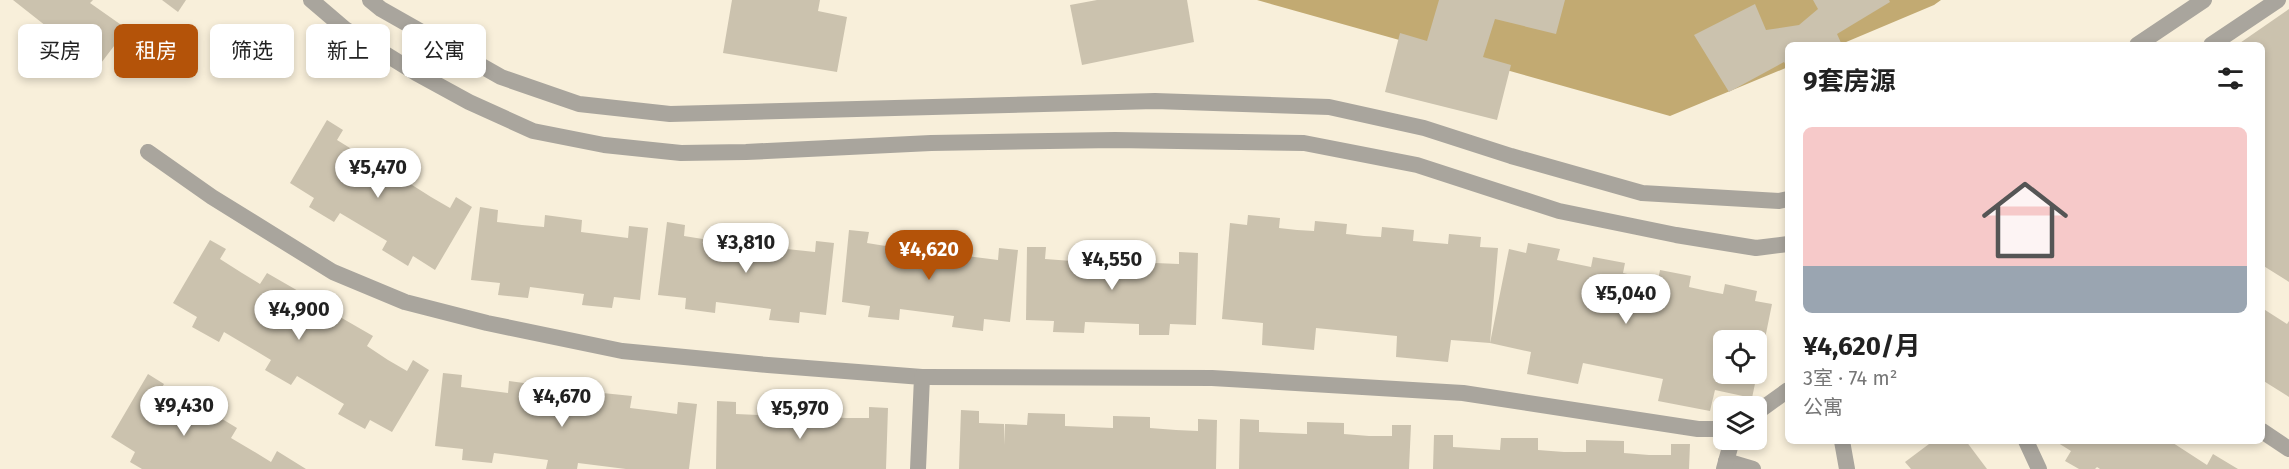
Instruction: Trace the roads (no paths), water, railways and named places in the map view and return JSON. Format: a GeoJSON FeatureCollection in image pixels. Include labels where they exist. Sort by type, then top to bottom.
{"type":"FeatureCollection","features":[{"type":"Feature","properties":{"kind":"street"},"geometry":{"type":"LineString","coordinates":[[311,0],[345,28],[416,73],[469,102],[533,131],[604,145],[692,153],[932,142],[1304,143],[1417,165],[1559,211],[1756,248],[1785,244]]}},
{"type":"Feature","properties":{"kind":"street"},"geometry":{"type":"LineString","coordinates":[[370,0],[381,9],[501,77],[579,104],[670,114],[1155,101],[1329,107],[1424,128],[1642,193],[1785,200]]}},
{"type":"Feature","properties":{"kind":"street"},"geometry":{"type":"LineString","coordinates":[[2141,42],[2204,0]]}},
{"type":"Feature","properties":{"kind":"street"},"geometry":{"type":"LineString","coordinates":[[2215,42],[2278,0]]}},
{"type":"Feature","properties":{"kind":"street"},"geometry":{"type":"LineString","coordinates":[[148,152],[212,197],[333,272],[405,302],[487,323],[622,351],[768,366],[922,377],[1212,378],[1463,393],[1698,429],[1713,429]]}},
{"type":"Feature","properties":{"kind":"street"},"geometry":{"type":"LineString","coordinates":[[918,469],[922,377]]}},
{"type":"Feature","properties":{"kind":"street"},"geometry":{"type":"LineString","coordinates":[[1767,405],[1785,392]]}},
{"type":"Feature","properties":{"kind":"street"},"geometry":{"type":"LineString","coordinates":[[2265,433],[2289,449]]}},
{"type":"Feature","properties":{"kind":"street"},"geometry":{"type":"LineString","coordinates":[[1843,444],[1847,469]]}},
{"type":"Feature","properties":{"kind":"street"},"geometry":{"type":"LineString","coordinates":[[2027,444],[2039,469]]}},
{"type":"Feature","properties":{"kind":"street"},"geometry":{"type":"LineString","coordinates":[[1729,450],[1725,465],[1753,469]]}}]}
